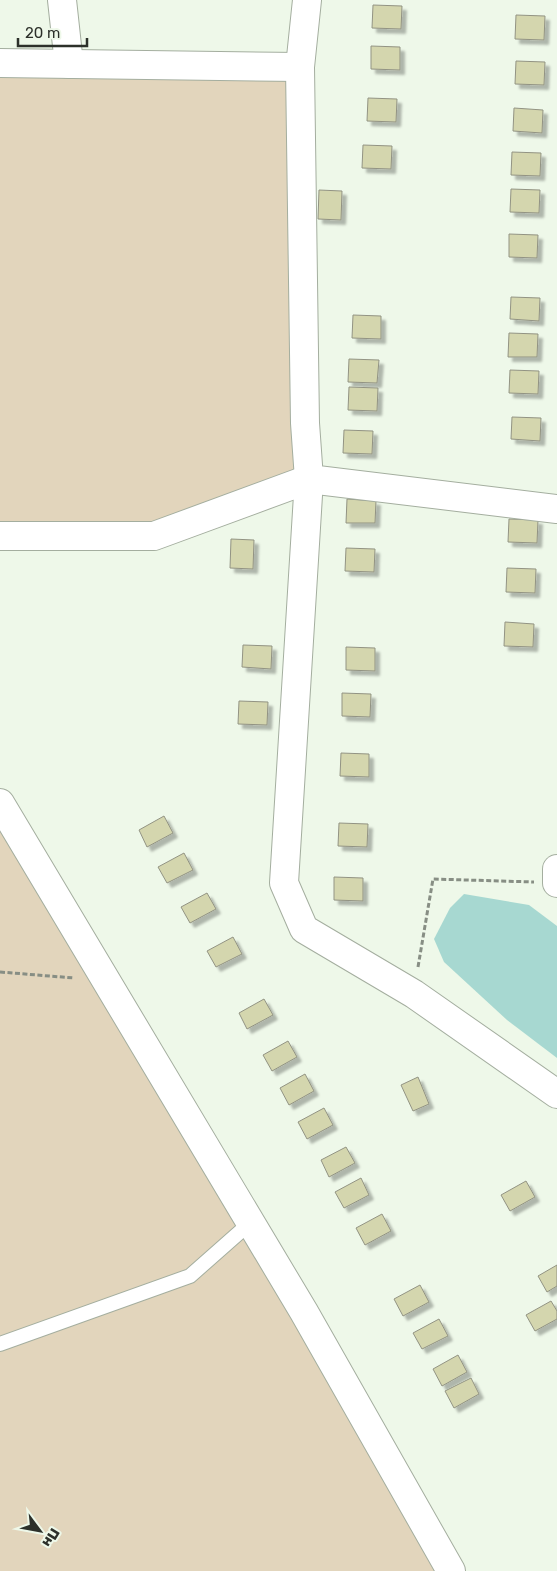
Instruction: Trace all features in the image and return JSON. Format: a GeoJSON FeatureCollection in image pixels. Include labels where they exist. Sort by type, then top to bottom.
{"type":"FeatureCollection","features":[{"type":"Feature","properties":{"kind":"street"},"geometry":{"type":"LineString","coordinates":[[62,0],[69,64]]}},
{"type":"Feature","properties":{"kind":"street"},"geometry":{"type":"LineString","coordinates":[[307,0],[300,67],[305,423],[309,479],[284,883],[304,929],[414,994],[557,1094]]}},
{"type":"Feature","properties":{"kind":"street"},"geometry":{"type":"LineString","coordinates":[[0,63],[300,67]]}},
{"type":"Feature","properties":{"kind":"street"},"geometry":{"type":"LineString","coordinates":[[0,536],[154,536],[309,479],[557,509]]}},
{"type":"Feature","properties":{"kind":"street"},"geometry":{"type":"LineString","coordinates":[[0,803],[250,1223],[451,1571]]}},
{"type":"Feature","properties":{"kind":"street"},"geometry":{"type":"LineString","coordinates":[[557,868],[557,883]]}},
{"type":"Feature","properties":{"kind":"lane"},"geometry":{"type":"LineString","coordinates":[[0,1344],[190,1276],[250,1223]]}},
{"type":"Feature","properties":{"kind":"path"},"geometry":{"type":"LineString","coordinates":[[414,994],[433,879],[557,883]]}},
{"type":"Feature","properties":{"kind":"path"},"geometry":{"type":"LineString","coordinates":[[0,972],[104,980]]}},
{"type":"Feature","properties":{"kind":"shaded area"},"geometry":{"type":"Polygon","coordinates":[[[0,63],[300,67],[309,479],[154,536],[0,536],[0,63]]]}},
{"type":"Feature","properties":{"kind":"shaded area"},"geometry":{"type":"Polygon","coordinates":[[[0,803],[451,1571],[0,1571],[0,803]]]}},
{"type":"Feature","properties":{"kind":"water"},"geometry":{"type":"Polygon","coordinates":[[[464,894],[529,905],[557,926],[557,1058],[507,1020],[444,962],[434,939],[450,908],[464,894]]]}},
{"type":"Feature","properties":{"kind":"building"},"geometry":{"type":"Polygon","coordinates":[[[373,5],[402,6],[401,29],[372,28],[373,5]]]}},
{"type":"Feature","properties":{"kind":"building"},"geometry":{"type":"Polygon","coordinates":[[[516,15],[545,16],[544,40],[515,39],[516,15]]]}},
{"type":"Feature","properties":{"kind":"building"},"geometry":{"type":"Polygon","coordinates":[[[371,46],[400,47],[400,70],[371,69],[371,46]]]}},
{"type":"Feature","properties":{"kind":"building"},"geometry":{"type":"Polygon","coordinates":[[[516,61],[545,62],[544,85],[515,84],[516,61]]]}},
{"type":"Feature","properties":{"kind":"building"},"geometry":{"type":"Polygon","coordinates":[[[368,98],[397,99],[396,122],[367,121],[368,98]]]}},
{"type":"Feature","properties":{"kind":"building"},"geometry":{"type":"Polygon","coordinates":[[[514,108],[543,110],[542,133],[513,131],[514,108]]]}},
{"type":"Feature","properties":{"kind":"building"},"geometry":{"type":"Polygon","coordinates":[[[363,145],[392,146],[391,169],[362,168],[363,145]]]}},
{"type":"Feature","properties":{"kind":"building"},"geometry":{"type":"Polygon","coordinates":[[[512,152],[541,153],[540,176],[511,175],[512,152]]]}},
{"type":"Feature","properties":{"kind":"building"},"geometry":{"type":"Polygon","coordinates":[[[511,189],[540,190],[539,213],[510,212],[511,189]]]}},
{"type":"Feature","properties":{"kind":"building"},"geometry":{"type":"Polygon","coordinates":[[[319,190],[342,191],[341,220],[318,219],[319,190]]]}},
{"type":"Feature","properties":{"kind":"building"},"geometry":{"type":"Polygon","coordinates":[[[509,234],[538,235],[537,258],[509,257],[509,234]]]}},
{"type":"Feature","properties":{"kind":"building"},"geometry":{"type":"Polygon","coordinates":[[[511,297],[540,298],[539,321],[510,319],[511,297]]]}},
{"type":"Feature","properties":{"kind":"building"},"geometry":{"type":"Polygon","coordinates":[[[353,315],[381,316],[381,339],[352,338],[353,315]]]}},
{"type":"Feature","properties":{"kind":"building"},"geometry":{"type":"Polygon","coordinates":[[[509,333],[538,334],[537,357],[508,357],[509,333]]]}},
{"type":"Feature","properties":{"kind":"building"},"geometry":{"type":"Polygon","coordinates":[[[349,359],[379,360],[377,383],[348,382],[349,359]]]}},
{"type":"Feature","properties":{"kind":"building"},"geometry":{"type":"Polygon","coordinates":[[[510,370],[539,371],[538,394],[509,393],[510,370]]]}},
{"type":"Feature","properties":{"kind":"building"},"geometry":{"type":"Polygon","coordinates":[[[349,387],[378,388],[377,411],[348,410],[349,387]]]}},
{"type":"Feature","properties":{"kind":"building"},"geometry":{"type":"Polygon","coordinates":[[[512,417],[541,418],[540,441],[511,439],[512,417]]]}},
{"type":"Feature","properties":{"kind":"building"},"geometry":{"type":"Polygon","coordinates":[[[344,430],[373,431],[372,454],[343,453],[344,430]]]}},
{"type":"Feature","properties":{"kind":"building"},"geometry":{"type":"Polygon","coordinates":[[[347,499],[376,501],[375,523],[346,523],[347,499]]]}},
{"type":"Feature","properties":{"kind":"building"},"geometry":{"type":"Polygon","coordinates":[[[509,519],[538,520],[537,543],[508,542],[509,519]]]}},
{"type":"Feature","properties":{"kind":"building"},"geometry":{"type":"Polygon","coordinates":[[[231,539],[254,540],[253,569],[230,568],[231,539]]]}},
{"type":"Feature","properties":{"kind":"building"},"geometry":{"type":"Polygon","coordinates":[[[346,548],[375,549],[374,572],[345,571],[346,548]]]}},
{"type":"Feature","properties":{"kind":"building"},"geometry":{"type":"Polygon","coordinates":[[[507,568],[536,569],[535,593],[506,592],[507,568]]]}},
{"type":"Feature","properties":{"kind":"building"},"geometry":{"type":"Polygon","coordinates":[[[505,622],[534,624],[533,647],[504,646],[505,622]]]}},
{"type":"Feature","properties":{"kind":"building"},"geometry":{"type":"Polygon","coordinates":[[[243,645],[272,646],[271,669],[242,667],[243,645]]]}},
{"type":"Feature","properties":{"kind":"building"},"geometry":{"type":"Polygon","coordinates":[[[346,647],[375,648],[375,671],[346,670],[346,647]]]}},
{"type":"Feature","properties":{"kind":"building"},"geometry":{"type":"Polygon","coordinates":[[[342,693],[371,694],[370,717],[342,716],[342,693]]]}},
{"type":"Feature","properties":{"kind":"building"},"geometry":{"type":"Polygon","coordinates":[[[239,701],[268,702],[267,725],[238,724],[239,701]]]}},
{"type":"Feature","properties":{"kind":"building"},"geometry":{"type":"Polygon","coordinates":[[[341,753],[369,754],[369,777],[340,776],[341,753]]]}},
{"type":"Feature","properties":{"kind":"building"},"geometry":{"type":"Polygon","coordinates":[[[164,816],[173,833],[147,847],[139,830],[164,816]]]}},
{"type":"Feature","properties":{"kind":"building"},"geometry":{"type":"Polygon","coordinates":[[[339,823],[368,824],[367,847],[338,846],[339,823]]]}},
{"type":"Feature","properties":{"kind":"building"},"geometry":{"type":"Polygon","coordinates":[[[184,853],[193,870],[167,883],[158,867],[184,853]]]}},
{"type":"Feature","properties":{"kind":"building"},"geometry":{"type":"Polygon","coordinates":[[[334,877],[363,878],[363,901],[334,900],[334,877]]]}},
{"type":"Feature","properties":{"kind":"building"},"geometry":{"type":"Polygon","coordinates":[[[207,893],[216,909],[190,923],[181,907],[207,893]]]}},
{"type":"Feature","properties":{"kind":"building"},"geometry":{"type":"Polygon","coordinates":[[[233,937],[242,954],[216,967],[207,951],[233,937]]]}},
{"type":"Feature","properties":{"kind":"building"},"geometry":{"type":"Polygon","coordinates":[[[264,999],[273,1015],[247,1029],[239,1013],[264,999]]]}},
{"type":"Feature","properties":{"kind":"building"},"geometry":{"type":"Polygon","coordinates":[[[288,1041],[297,1057],[272,1071],[263,1055],[288,1041]]]}},
{"type":"Feature","properties":{"kind":"building"},"geometry":{"type":"Polygon","coordinates":[[[305,1074],[314,1091],[289,1105],[280,1088],[305,1074]]]}},
{"type":"Feature","properties":{"kind":"building"},"geometry":{"type":"Polygon","coordinates":[[[418,1077],[429,1104],[413,1111],[401,1085],[418,1077]]]}},
{"type":"Feature","properties":{"kind":"building"},"geometry":{"type":"Polygon","coordinates":[[[324,1108],[333,1125],[307,1139],[298,1122],[324,1108]]]}},
{"type":"Feature","properties":{"kind":"building"},"geometry":{"type":"Polygon","coordinates":[[[346,1147],[355,1163],[329,1177],[321,1160],[346,1147]]]}},
{"type":"Feature","properties":{"kind":"building"},"geometry":{"type":"Polygon","coordinates":[[[361,1178],[369,1195],[344,1208],[335,1192],[361,1178]]]}},
{"type":"Feature","properties":{"kind":"building"},"geometry":{"type":"Polygon","coordinates":[[[526,1181],[535,1197],[510,1211],[501,1195],[526,1181]]]}},
{"type":"Feature","properties":{"kind":"building"},"geometry":{"type":"Polygon","coordinates":[[[382,1214],[391,1231],[365,1245],[356,1228],[382,1214]]]}},
{"type":"Feature","properties":{"kind":"building"},"geometry":{"type":"Polygon","coordinates":[[[557,1265],[557,1286],[547,1292],[538,1276],[557,1265]]]}},
{"type":"Feature","properties":{"kind":"building"},"geometry":{"type":"Polygon","coordinates":[[[420,1285],[429,1302],[403,1316],[394,1299],[420,1285]]]}},
{"type":"Feature","properties":{"kind":"building"},"geometry":{"type":"Polygon","coordinates":[[[551,1301],[557,1311],[557,1319],[535,1331],[526,1315],[551,1301]]]}},
{"type":"Feature","properties":{"kind":"building"},"geometry":{"type":"Polygon","coordinates":[[[439,1319],[448,1336],[422,1349],[413,1333],[439,1319]]]}},
{"type":"Feature","properties":{"kind":"building"},"geometry":{"type":"Polygon","coordinates":[[[458,1355],[467,1372],[442,1386],[433,1369],[458,1355]]]}},
{"type":"Feature","properties":{"kind":"building"},"geometry":{"type":"Polygon","coordinates":[[[471,1378],[479,1394],[454,1408],[445,1391],[471,1378]]]}}]}
